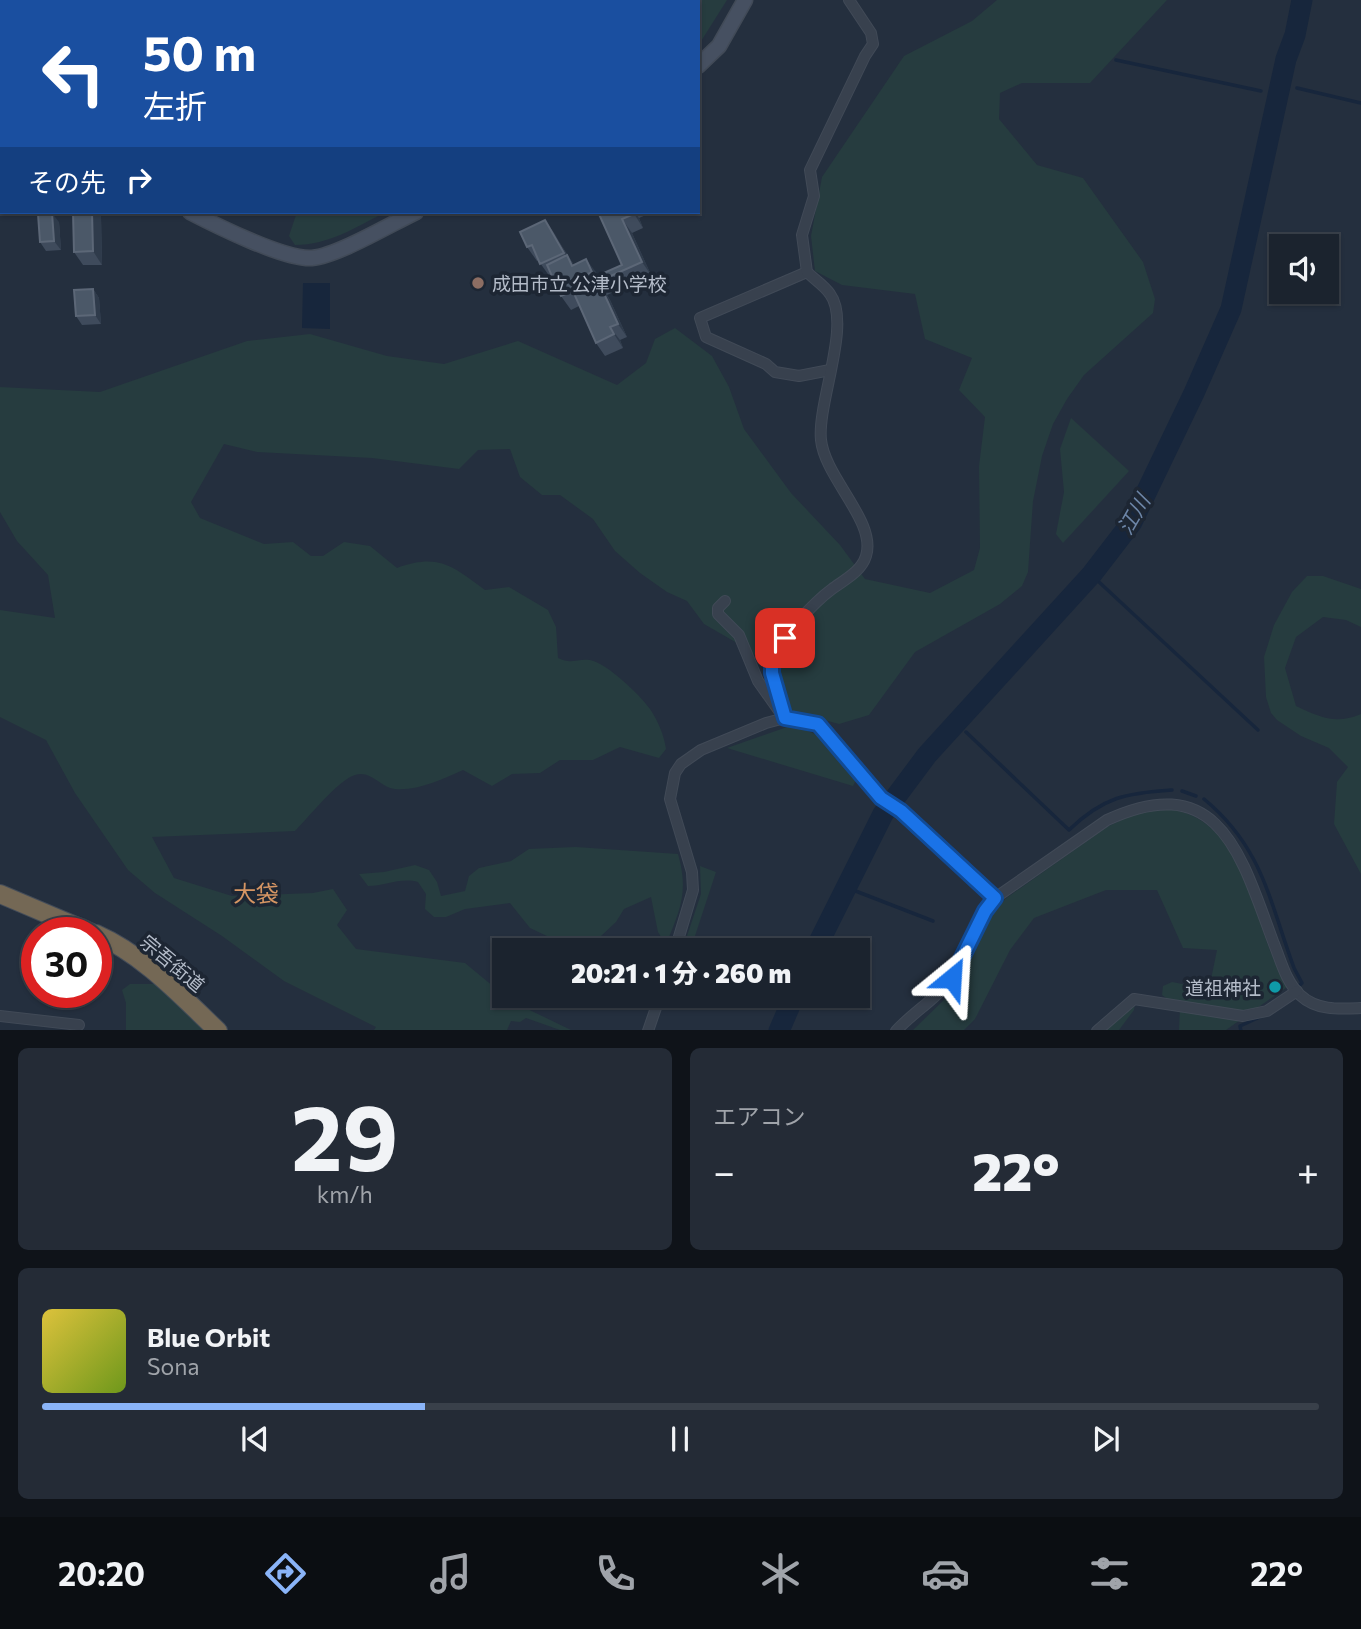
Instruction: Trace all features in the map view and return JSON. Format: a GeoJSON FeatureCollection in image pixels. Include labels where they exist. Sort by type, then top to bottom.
{"type":"FeatureCollection","features":[{"type":"Feature","properties":{"kind":"highway","name":"宗吾街道"},"geometry":{"type":"LineString","coordinates":[[0,894],[54,917]]}},
{"type":"Feature","properties":{"kind":"highway","name":"宗吾街道"},"geometry":{"type":"LineString","coordinates":[[112,944],[155,972],[217,1030]]}},
{"type":"Feature","properties":{"kind":"street"},"geometry":{"type":"LineString","coordinates":[[700,64],[719,46],[745,0]]}},
{"type":"Feature","properties":{"kind":"street"},"geometry":{"type":"LineString","coordinates":[[785,718],[772,673],[775,651],[826,593],[858,570],[865,559],[867,548],[862,525],[823,455],[820,437],[836,336],[834,304],[831,295],[807,272],[802,235],[814,196],[810,170],[873,44],[871,33],[849,0]]}},
{"type":"Feature","properties":{"kind":"street"},"geometry":{"type":"LineString","coordinates":[[195,214],[274,249],[309,258],[326,255],[412,214]]}},
{"type":"Feature","properties":{"kind":"street"},"geometry":{"type":"LineString","coordinates":[[807,272],[700,318],[706,337],[766,364],[775,372],[799,376],[830,370]]}},
{"type":"Feature","properties":{"kind":"street"},"geometry":{"type":"LineString","coordinates":[[725,601],[718,608],[718,614],[739,635],[758,681],[785,718]]}},
{"type":"Feature","properties":{"kind":"street"},"geometry":{"type":"LineString","coordinates":[[679,938],[693,890],[692,872],[670,799],[675,773],[688,758],[701,750],[785,718],[818,724],[889,803],[995,898]]}},
{"type":"Feature","properties":{"kind":"street"},"geometry":{"type":"LineString","coordinates":[[897,1030],[952,978],[985,911],[995,898],[1107,820],[1126,811],[1166,804],[1193,808],[1215,821],[1237,852],[1286,977],[1301,997],[1326,1009],[1361,1009]]}},
{"type":"Feature","properties":{"kind":"street"},"geometry":{"type":"LineString","coordinates":[[1098,1030],[1134,999],[1244,1016],[1267,1011],[1297,991]]}},
{"type":"Feature","properties":{"kind":"street"},"geometry":{"type":"LineString","coordinates":[[648,1030],[656,1008]]}},
{"type":"Feature","properties":{"kind":"street"},"geometry":{"type":"LineString","coordinates":[[0,1016],[79,1025]]}},
{"type":"Feature","properties":{"kind":"green space"},"geometry":{"type":"Polygon","coordinates":[[[700,0],[727,0],[700,43],[700,0]]]}},
{"type":"Feature","properties":{"kind":"green space"},"geometry":{"type":"Polygon","coordinates":[[[997,0],[1167,0],[1090,83],[1022,83],[1000,93],[999,119],[1037,165],[1083,178],[1143,262],[1155,299],[1153,313],[1084,375],[1053,424],[1042,456],[1033,501],[1028,572],[1022,586],[1000,604],[915,652],[869,715],[839,724],[777,707],[764,691],[764,661],[704,624],[687,601],[667,592],[640,573],[615,551],[593,519],[560,495],[542,495],[520,477],[510,449],[478,450],[459,469],[372,458],[257,452],[224,444],[191,502],[200,518],[264,544],[293,542],[311,556],[323,556],[344,542],[370,546],[397,568],[435,562],[463,574],[485,590],[509,587],[548,610],[556,627],[558,658],[597,662],[623,680],[639,696],[656,718],[666,749],[659,758],[620,747],[593,760],[560,760],[540,773],[512,774],[492,786],[463,770],[430,784],[404,789],[390,788],[366,775],[355,775],[332,791],[295,831],[152,837],[174,878],[232,896],[313,893],[333,889],[347,910],[337,925],[356,949],[465,963],[492,985],[492,1008],[525,1008],[571,1030],[560,1030],[526,1018],[520,1022],[511,1021],[507,1030],[374,1030],[376,1027],[284,981],[222,936],[155,893],[128,870],[75,793],[46,740],[0,717],[0,610],[55,618],[48,575],[17,541],[0,512],[0,387],[100,392],[247,341],[310,334],[387,356],[444,364],[518,341],[617,385],[646,363],[655,339],[675,328],[712,356],[729,387],[744,429],[791,493],[840,545],[865,579],[930,593],[974,570],[980,548],[979,466],[985,417],[959,390],[972,358],[925,339],[915,294],[842,285],[815,271],[811,236],[822,177],[904,56],[972,21],[997,0]]]}},
{"type":"Feature","properties":{"kind":"green space"},"geometry":{"type":"Polygon","coordinates":[[[296,214],[382,214],[331,239],[319,242],[295,245],[289,236],[296,214]]]}},
{"type":"Feature","properties":{"kind":"green space"},"geometry":{"type":"Polygon","coordinates":[[[1071,418],[1129,471],[1063,543],[1056,534],[1064,492],[1060,449],[1071,418]]]}},
{"type":"Feature","properties":{"kind":"green space"},"geometry":{"type":"Polygon","coordinates":[[[1307,576],[1323,576],[1361,589],[1361,627],[1346,620],[1323,617],[1296,637],[1285,668],[1296,706],[1335,719],[1361,714],[1361,874],[1334,824],[1337,782],[1348,767],[1329,748],[1301,736],[1277,720],[1271,713],[1266,697],[1264,657],[1274,625],[1292,592],[1307,576]]]}},
{"type":"Feature","properties":{"kind":"green space"},"geometry":{"type":"Polygon","coordinates":[[[787,727],[810,732],[828,744],[857,778],[853,786],[727,748],[787,727]]]}},
{"type":"Feature","properties":{"kind":"green space"},"geometry":{"type":"Polygon","coordinates":[[[1170,809],[1197,818],[1218,834],[1246,881],[1275,963],[1287,987],[1226,1030],[1179,1030],[1180,1008],[1162,995],[1163,986],[1172,982],[1209,989],[1217,950],[1183,948],[1157,890],[1106,890],[1034,918],[1010,950],[975,1019],[964,1030],[913,1030],[951,993],[990,918],[1005,899],[1107,827],[1146,811],[1170,809]]]}},
{"type":"Feature","properties":{"kind":"green space"},"geometry":{"type":"Polygon","coordinates":[[[576,847],[678,854],[683,890],[679,911],[669,938],[662,938],[658,932],[651,897],[624,909],[616,922],[599,938],[550,938],[530,928],[510,903],[465,909],[446,917],[434,917],[425,909],[426,894],[418,882],[368,886],[359,874],[415,865],[429,870],[437,882],[441,896],[465,891],[469,876],[479,868],[511,861],[529,849],[576,847]]]}},
{"type":"Feature","properties":{"kind":"green space"},"geometry":{"type":"Polygon","coordinates":[[[700,866],[716,872],[694,938],[692,938],[687,936],[701,894],[700,866]]]}},
{"type":"Feature","properties":{"kind":"green space"},"geometry":{"type":"Polygon","coordinates":[[[130,984],[157,984],[208,1030],[126,1030],[126,1003],[122,990],[130,984]]]}},
{"type":"Feature","properties":{"kind":"green space"},"geometry":{"type":"Polygon","coordinates":[[[1135,1003],[1134,1010],[1119,1030],[1101,1030],[1135,1003]]]}},
{"type":"Feature","properties":{"kind":"water"},"geometry":{"type":"Polygon","coordinates":[[[303,283],[330,283],[330,329],[302,328],[303,283]]]}},
{"type":"Feature","properties":{"kind":"building"},"geometry":{"type":"Polygon","coordinates":[[[38,214],[52,214],[54,241],[40,242],[38,214]]]}},
{"type":"Feature","properties":{"kind":"building"},"geometry":{"type":"Polygon","coordinates":[[[73,214],[92,214],[93,251],[74,252],[73,214]]]}},
{"type":"Feature","properties":{"kind":"building"},"geometry":{"type":"Polygon","coordinates":[[[599,214],[634,214],[622,219],[642,262],[595,283],[598,288],[601,287],[618,324],[610,327],[614,334],[596,343],[573,291],[561,296],[547,265],[567,255],[572,266],[586,259],[592,272],[586,275],[588,280],[622,265],[599,214]]]}},
{"type":"Feature","properties":{"kind":"building"},"geometry":{"type":"Polygon","coordinates":[[[545,220],[564,253],[540,264],[532,245],[527,247],[520,232],[545,220]]]}},
{"type":"Feature","properties":{"kind":"building"},"geometry":{"type":"Polygon","coordinates":[[[93,289],[95,315],[76,316],[74,290],[93,289]]]}},
{"type":"Feature","properties":{"kind":"waterway","name":"江川"},"geometry":{"type":"LineString","coordinates":[[821,938],[883,814],[927,755],[1092,574],[1132,522],[1231,309],[1286,59],[1295,35],[1302,0]]}},
{"type":"Feature","properties":{"kind":"waterway"},"geometry":{"type":"LineString","coordinates":[[1116,60],[1261,91]]}},
{"type":"Feature","properties":{"kind":"waterway","name":"江川"},"geometry":{"type":"LineString","coordinates":[[1280,83],[1287,85]]}},
{"type":"Feature","properties":{"kind":"waterway"},"geometry":{"type":"LineString","coordinates":[[1297,88],[1361,103]]}},
{"type":"Feature","properties":{"kind":"waterway","name":"江川"},"geometry":{"type":"LineString","coordinates":[[1272,91],[1279,92]]}},
{"type":"Feature","properties":{"kind":"waterway"},"geometry":{"type":"LineString","coordinates":[[1099,582],[1258,730]]}},
{"type":"Feature","properties":{"kind":"waterway"},"geometry":{"type":"LineString","coordinates":[[966,732],[1069,830],[1093,810],[1116,799],[1172,790]]}},
{"type":"Feature","properties":{"kind":"waterway"},"geometry":{"type":"LineString","coordinates":[[1182,791],[1196,796]]}},
{"type":"Feature","properties":{"kind":"waterway"},"geometry":{"type":"LineString","coordinates":[[1204,799],[1224,818],[1252,856],[1302,983],[1300,985]]}},
{"type":"Feature","properties":{"kind":"waterway"},"geometry":{"type":"LineString","coordinates":[[853,890],[933,921]]}},
{"type":"Feature","properties":{"kind":"waterway","name":"江川"},"geometry":{"type":"LineString","coordinates":[[779,1030],[789,1008]]}},
{"type":"Feature","properties":{"kind":"waterway"},"geometry":{"type":"LineString","coordinates":[[1241,1030],[1240,1026],[1262,1016]]}},
{"type":"Feature","properties":{"kind":"place","name":"成田市立 公津小学校"},"geometry":{"type":"Point","coordinates":[478,283]}},
{"type":"Feature","properties":{"kind":"place","name":"道祖神社"},"geometry":{"type":"Point","coordinates":[1275,987]}},
{"type":"Feature","properties":{"kind":"district","name":"大袋"},"geometry":{"type":"Point","coordinates":[256,893]}},
{"type":"Feature","properties":{"kind":"route"},"geometry":{"type":"LineString","coordinates":[[785,638],[772,658],[772,673],[785,718],[818,724],[881,798],[901,811],[995,898],[985,911],[952,978]]}}]}
